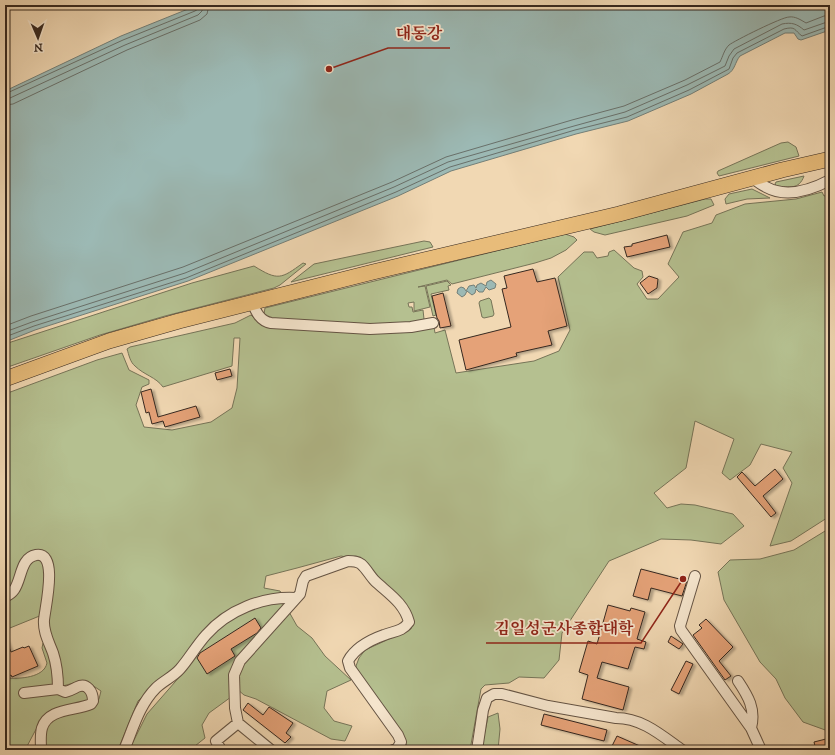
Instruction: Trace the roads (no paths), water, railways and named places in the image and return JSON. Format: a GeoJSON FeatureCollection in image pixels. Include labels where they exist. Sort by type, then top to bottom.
{"type":"FeatureCollection","features":[{"type":"Feature","properties":{"kind":"highway"},"geometry":{"type":"LineString","coordinates":[[5,379],[108,341],[179,321],[381,270],[619,214],[782,170],[830,159]]}},
{"type":"Feature","properties":{"kind":"lane"},"geometry":{"type":"LineString","coordinates":[[752,178],[766,188],[778,192],[790,193],[807,190],[830,180]]}},
{"type":"Feature","properties":{"kind":"lane"},"geometry":{"type":"LineString","coordinates":[[252,302],[262,320],[271,324],[370,329],[411,327],[433,323]]}},
{"type":"Feature","properties":{"kind":"lane"},"geometry":{"type":"LineString","coordinates":[[6,596],[12,594],[15,589],[24,564],[27,560],[37,555],[46,557],[50,572],[44,628],[59,674],[58,689]]}},
{"type":"Feature","properties":{"kind":"lane"},"geometry":{"type":"LineString","coordinates":[[270,750],[238,723],[235,708],[234,675],[240,661],[300,594],[303,581],[306,576],[348,561],[361,564],[374,580],[400,603],[409,622],[405,628],[384,635],[359,648],[352,654],[348,661],[350,668],[398,735],[401,742],[397,749],[393,750]]}},
{"type":"Feature","properties":{"kind":"lane"},"geometry":{"type":"LineString","coordinates":[[695,576],[680,626],[681,630],[751,728],[761,750]]}},
{"type":"Feature","properties":{"kind":"lane"},"geometry":{"type":"LineString","coordinates":[[124,750],[146,700],[157,687],[179,670],[210,630],[224,618],[244,607],[285,597],[296,598]]}},
{"type":"Feature","properties":{"kind":"lane"},"geometry":{"type":"LineString","coordinates":[[738,681],[751,702],[754,720],[751,728]]}},
{"type":"Feature","properties":{"kind":"lane"},"geometry":{"type":"LineString","coordinates":[[24,693],[58,689],[65,692],[78,686],[83,686],[89,689],[93,694],[93,701],[85,706],[50,715],[45,720],[42,728],[41,750]]}},
{"type":"Feature","properties":{"kind":"lane"},"geometry":{"type":"LineString","coordinates":[[477,750],[483,710],[487,698],[494,694],[502,694],[548,706],[638,721],[682,750]]}},
{"type":"Feature","properties":{"kind":"lane"},"geometry":{"type":"LineString","coordinates":[[221,750],[216,741],[238,723]]}},
{"type":"Feature","properties":{"kind":"water"},"geometry":{"type":"Polygon","coordinates":[[[198,5],[830,5],[830,30],[801,40],[798,39],[794,33],[785,33],[740,56],[728,74],[691,94],[628,121],[576,134],[451,171],[398,196],[188,281],[35,330],[5,342],[5,91],[121,36],[198,5]]]}},
{"type":"Feature","properties":{"kind":"water"},"geometry":{"type":"Polygon","coordinates":[[[491,280],[496,284],[495,288],[489,290],[486,287],[483,292],[479,292],[476,289],[475,293],[472,295],[467,291],[462,297],[457,293],[458,289],[461,287],[466,291],[469,286],[474,285],[476,288],[477,285],[481,283],[486,286],[487,282],[491,280]]]}},
{"type":"Feature","properties":{"kind":"place","name":"대동강"},"geometry":{"type":"Point","coordinates":[329,69]}},
{"type":"Feature","properties":{"kind":"place","name":"김일성군사종합대학"},"geometry":{"type":"Point","coordinates":[683,579]}}]}
